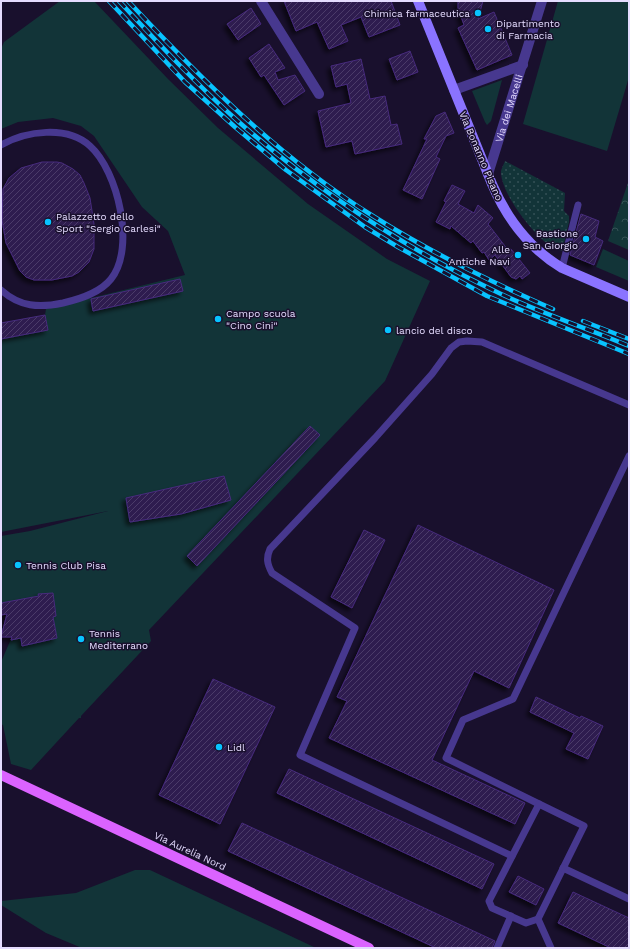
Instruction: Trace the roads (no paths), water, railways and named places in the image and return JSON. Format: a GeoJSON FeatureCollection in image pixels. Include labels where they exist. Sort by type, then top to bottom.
{"type":"FeatureCollection","features":[{"type":"Feature","properties":{"kind":"main road","name":"Via Bonanno Pisano"},"geometry":{"type":"LineString","coordinates":[[418,1],[497,197],[515,226],[543,255],[562,268],[629,297]]}},
{"type":"Feature","properties":{"kind":"main road","name":"Via Aurelia Nord"},"geometry":{"type":"LineString","coordinates":[[1,775],[369,948]]}},
{"type":"Feature","properties":{"kind":"street"},"geometry":{"type":"LineString","coordinates":[[261,1],[319,94]]}},
{"type":"Feature","properties":{"kind":"street","name":"Via dei Macelli"},"geometry":{"type":"LineString","coordinates":[[488,174],[542,1]]}},
{"type":"Feature","properties":{"kind":"street","name":"Via dei Macelli"},"geometry":{"type":"LineString","coordinates":[[454,90],[523,65]]}},
{"type":"Feature","properties":{"kind":"lane"},"geometry":{"type":"LineString","coordinates":[[1,145],[34,134],[55,133],[75,137],[90,146],[104,164],[115,189],[121,213],[123,234],[122,253],[118,269],[106,284],[94,292],[60,304],[31,305],[12,299],[1,290]]}},
{"type":"Feature","properties":{"kind":"lane"},"geometry":{"type":"LineString","coordinates":[[562,268],[578,205]]}},
{"type":"Feature","properties":{"kind":"lane"},"geometry":{"type":"LineString","coordinates":[[512,856],[300,755],[355,628],[272,572],[267,561],[268,555],[270,549],[375,438],[432,374],[451,348],[459,342],[475,340],[482,342],[629,405]]}},
{"type":"Feature","properties":{"kind":"lane"},"geometry":{"type":"LineString","coordinates":[[539,804],[489,901],[492,908],[526,923],[538,919],[584,826],[446,758],[463,720],[513,699],[629,456]]}},
{"type":"Feature","properties":{"kind":"lane"},"geometry":{"type":"LineString","coordinates":[[563,868],[629,899]]}},
{"type":"Feature","properties":{"kind":"lane"},"geometry":{"type":"LineString","coordinates":[[497,948],[511,916]]}},
{"type":"Feature","properties":{"kind":"lane"},"geometry":{"type":"LineString","coordinates":[[538,919],[551,948]]}},
{"type":"Feature","properties":{"kind":"railway"},"geometry":{"type":"LineString","coordinates":[[109,1],[185,82],[235,127],[286,170],[365,227],[487,296],[629,354]]}},
{"type":"Feature","properties":{"kind":"railway"},"geometry":{"type":"LineString","coordinates":[[119,1],[193,79],[224,109],[270,148],[332,196],[364,218],[431,258],[501,294],[629,346]]}},
{"type":"Feature","properties":{"kind":"railway"},"geometry":{"type":"LineString","coordinates":[[128,1],[184,60],[243,116],[306,169],[339,193],[373,216],[439,254],[553,309]]}},
{"type":"Feature","properties":{"kind":"railway"},"geometry":{"type":"LineString","coordinates":[[583,321],[629,339]]}},
{"type":"Feature","properties":{"kind":"place","name":"Chimica farmaceutica"},"geometry":{"type":"Point","coordinates":[478,13]}},
{"type":"Feature","properties":{"kind":"place","name":"Dipartimento di Farmacia"},"geometry":{"type":"Point","coordinates":[488,29]}},
{"type":"Feature","properties":{"kind":"place","name":"Palazzetto dello Sport \"Sergio Carlesi\""},"geometry":{"type":"Point","coordinates":[48,222]}},
{"type":"Feature","properties":{"kind":"place","name":"Bastione San Giorgio"},"geometry":{"type":"Point","coordinates":[586,239]}},
{"type":"Feature","properties":{"kind":"place","name":"Alle Antiche Navi"},"geometry":{"type":"Point","coordinates":[518,255]}},
{"type":"Feature","properties":{"kind":"place","name":"Campo scuola \"Cino Cini\""},"geometry":{"type":"Point","coordinates":[218,319]}},
{"type":"Feature","properties":{"kind":"place","name":"lancio del disco"},"geometry":{"type":"Point","coordinates":[388,330]}},
{"type":"Feature","properties":{"kind":"place","name":"Tennis Club Pisa"},"geometry":{"type":"Point","coordinates":[18,565]}},
{"type":"Feature","properties":{"kind":"place","name":"Tennis Mediterrano"},"geometry":{"type":"Point","coordinates":[81,639]}},
{"type":"Feature","properties":{"kind":"place","name":"Lidl"},"geometry":{"type":"Point","coordinates":[219,747]}}]}
